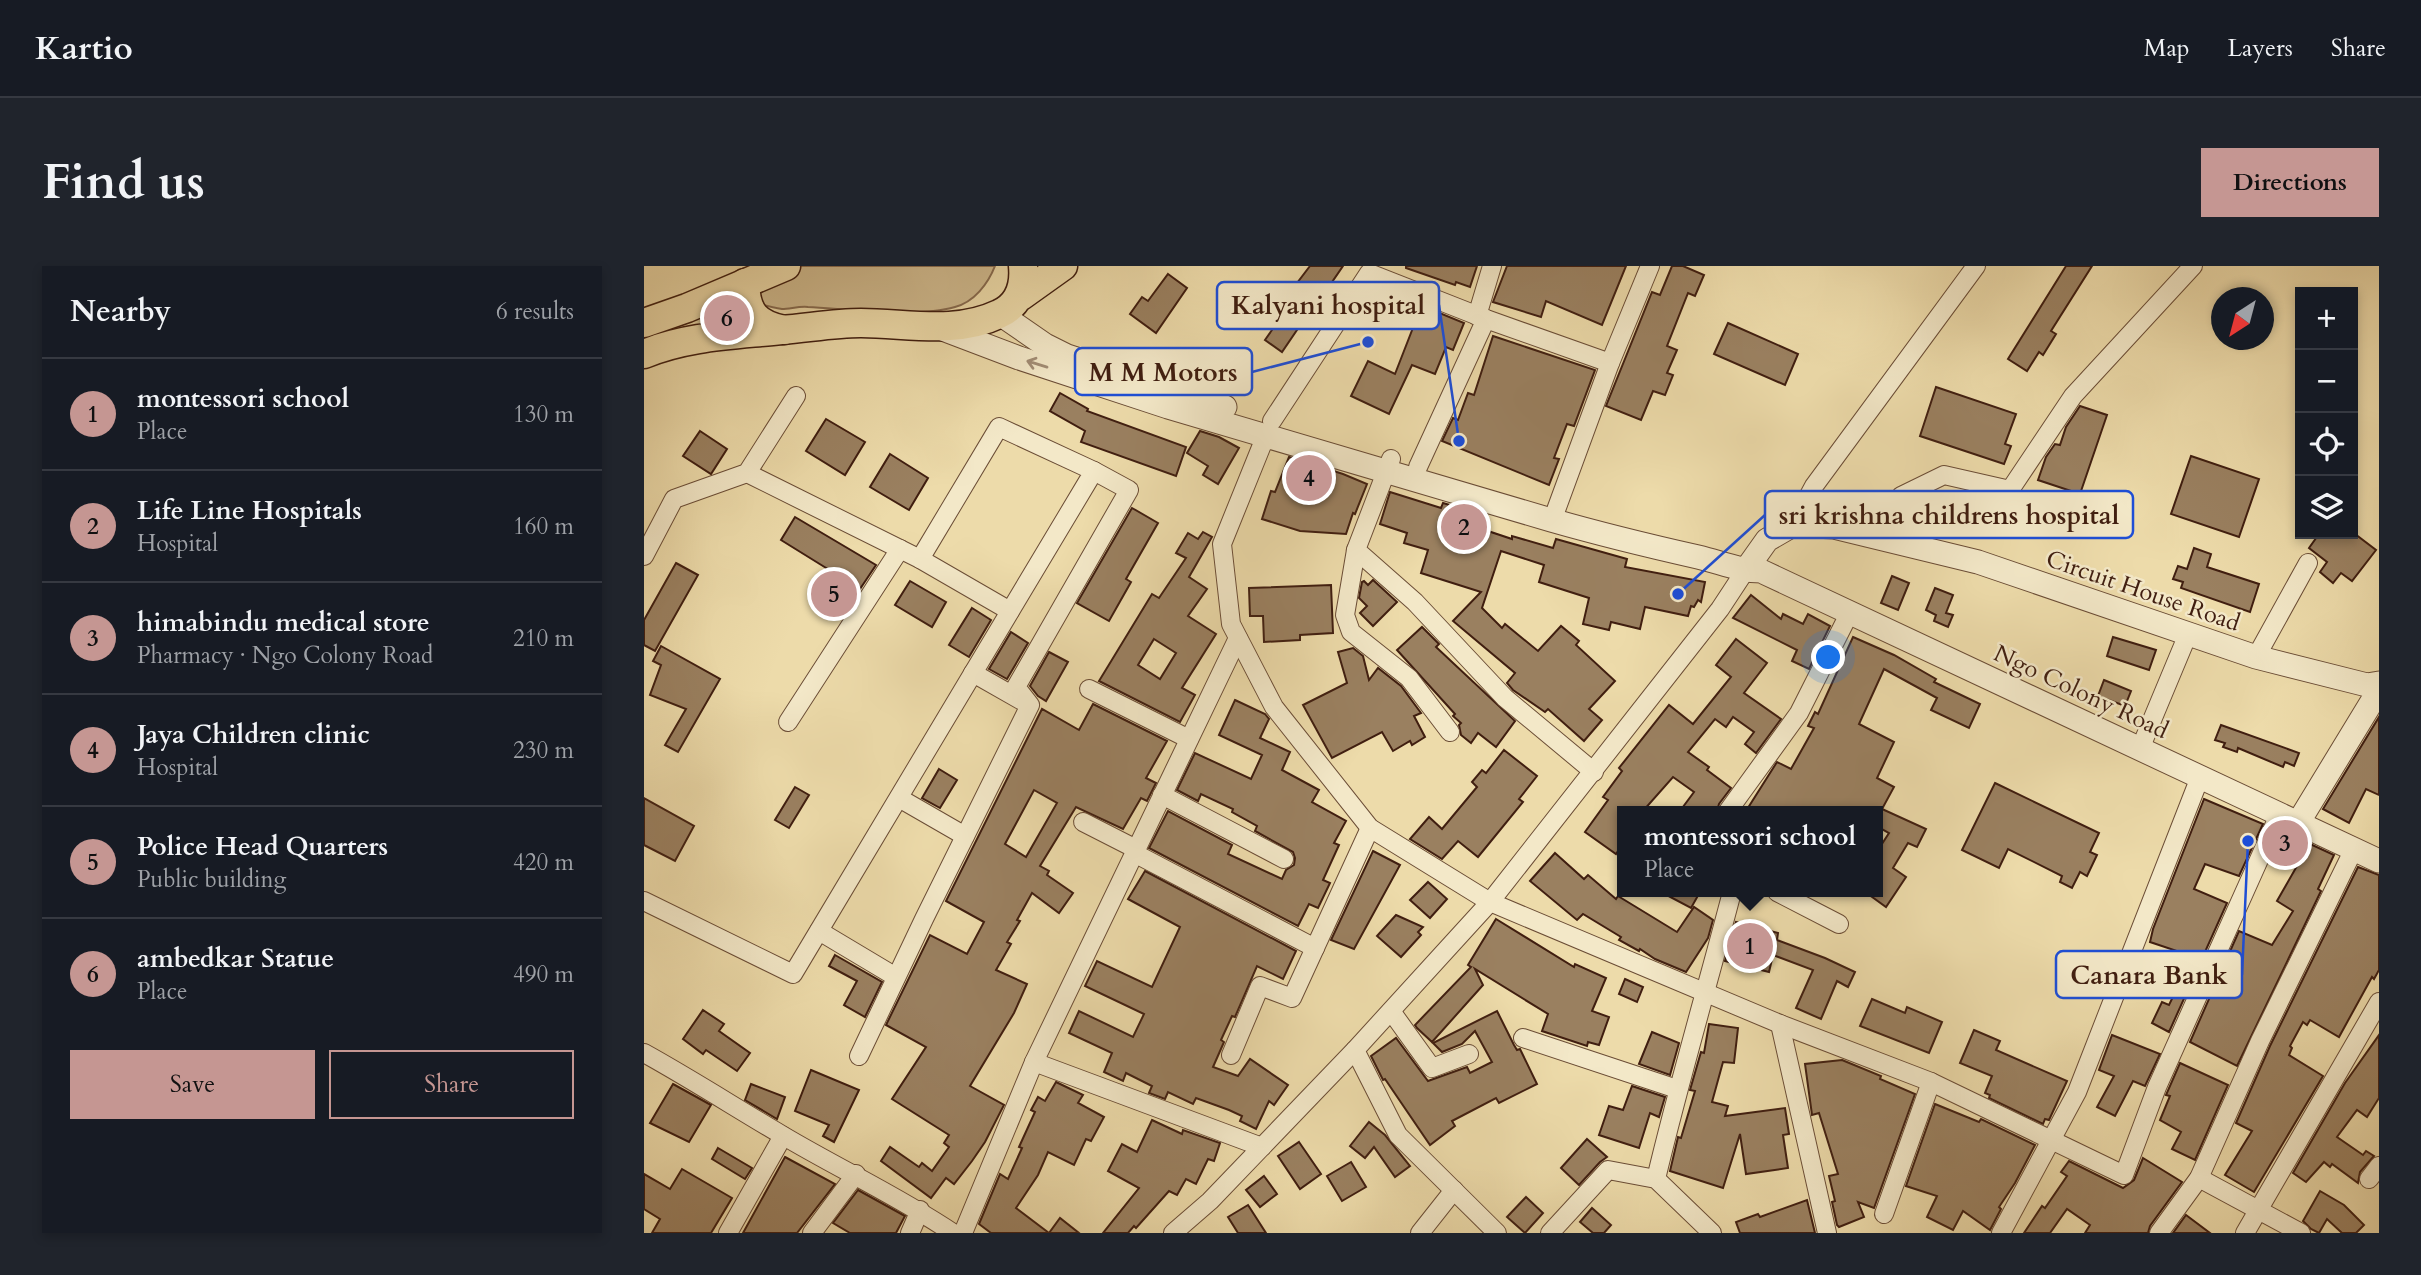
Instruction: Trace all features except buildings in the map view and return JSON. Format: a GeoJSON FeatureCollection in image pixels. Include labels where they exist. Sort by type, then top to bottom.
{"type":"FeatureCollection","features":[{"type":"Feature","properties":{"kind":"main road"},"geometry":{"type":"LineString","coordinates":[[644,323],[687,308],[743,275],[786,266]]}},
{"type":"Feature","properties":{"kind":"main road"},"geometry":{"type":"LineString","coordinates":[[1010,305],[1024,280],[1023,266]]}},
{"type":"Feature","properties":{"kind":"main road"},"geometry":{"type":"LineString","coordinates":[[644,354],[700,337],[860,323],[935,327],[964,325],[1010,305],[1063,266]]}},
{"type":"Feature","properties":{"kind":"main road"},"geometry":{"type":"LineString","coordinates":[[743,275],[746,300],[754,316],[768,326],[785,330]]}},
{"type":"Feature","properties":{"kind":"street"},"geometry":{"type":"LineString","coordinates":[[1418,467],[1482,317],[1492,266]]}},
{"type":"Feature","properties":{"kind":"street"},"geometry":{"type":"LineString","coordinates":[[1556,510],[1610,363],[1650,266]]}},
{"type":"Feature","properties":{"kind":"street"},"geometry":{"type":"LineString","coordinates":[[1173,1233],[1210,1201],[1355,1050],[1490,902],[1753,568],[1767,540],[1793,525],[1814,486],[1976,266]]}},
{"type":"Feature","properties":{"kind":"street"},"geometry":{"type":"LineString","coordinates":[[1880,537],[1901,496],[1944,475],[2010,490],[2073,396],[2193,266]]}},
{"type":"Feature","properties":{"kind":"street"},"geometry":{"type":"LineString","coordinates":[[1610,363],[1482,317],[1366,270],[1269,428],[1222,544],[1231,624],[1274,707],[1370,828],[1490,902],[1780,1024],[1931,1082],[2124,1175],[2157,1087],[2289,819],[2377,695]]}},
{"type":"Feature","properties":{"kind":"street"},"geometry":{"type":"LineString","coordinates":[[1010,305],[1045,345],[1067,356],[1269,428],[1614,538],[1753,568]]}},
{"type":"Feature","properties":{"kind":"street"},"geometry":{"type":"LineString","coordinates":[[935,327],[1168,407],[1269,428]]}},
{"type":"Feature","properties":{"kind":"street"},"geometry":{"type":"LineString","coordinates":[[644,556],[674,499],[747,473],[796,396]]}},
{"type":"Feature","properties":{"kind":"street"},"geometry":{"type":"LineString","coordinates":[[920,559],[999,427],[1129,490],[1016,687],[1030,705]]}},
{"type":"Feature","properties":{"kind":"street"},"geometry":{"type":"LineString","coordinates":[[1389,465],[1418,467],[1556,510],[1700,545],[1753,568]]}},
{"type":"Feature","properties":{"kind":"street"},"geometry":{"type":"LineString","coordinates":[[1389,465],[1356,550],[1345,615],[1351,632],[1409,678],[1450,732]]}},
{"type":"Feature","properties":{"kind":"street"},"geometry":{"type":"LineString","coordinates":[[644,901],[793,974],[1094,471]]}},
{"type":"Feature","properties":{"kind":"street"},"geometry":{"type":"LineString","coordinates":[[747,473],[920,559],[1010,611]]}},
{"type":"Feature","properties":{"kind":"street","name":"Circuit House Road"},"geometry":{"type":"LineString","coordinates":[[1793,525],[1834,527],[1978,562],[2256,657],[2367,685],[2377,695]]}},
{"type":"Feature","properties":{"kind":"street"},"geometry":{"type":"LineString","coordinates":[[788,722],[900,549]]}},
{"type":"Feature","properties":{"kind":"street"},"geometry":{"type":"LineString","coordinates":[[1356,550],[1415,602],[1505,698],[1594,772]]}},
{"type":"Feature","properties":{"kind":"street"},"geometry":{"type":"LineString","coordinates":[[2256,657],[2308,563]]}},
{"type":"Feature","properties":{"kind":"street","name":"Ngo Colony Road"},"geometry":{"type":"LineString","coordinates":[[1753,568],[2379,861]]}},
{"type":"Feature","properties":{"kind":"street"},"geometry":{"type":"LineString","coordinates":[[1732,806],[1799,713],[1850,612]]}},
{"type":"Feature","properties":{"kind":"street"},"geometry":{"type":"LineString","coordinates":[[2140,749],[2189,634]]}},
{"type":"Feature","properties":{"kind":"street"},"geometry":{"type":"LineString","coordinates":[[963,1233],[1034,1062],[1238,638]]}},
{"type":"Feature","properties":{"kind":"street"},"geometry":{"type":"LineString","coordinates":[[973,673],[1030,705]]}},
{"type":"Feature","properties":{"kind":"street"},"geometry":{"type":"LineString","coordinates":[[1089,689],[1189,739]]}},
{"type":"Feature","properties":{"kind":"street"},"geometry":{"type":"LineString","coordinates":[[859,1056],[1030,705]]}},
{"type":"Feature","properties":{"kind":"street"},"geometry":{"type":"LineString","coordinates":[[2001,1233],[2077,1092],[2200,777]]}},
{"type":"Feature","properties":{"kind":"street"},"geometry":{"type":"LineString","coordinates":[[1162,795],[1284,859]]}},
{"type":"Feature","properties":{"kind":"street"},"geometry":{"type":"LineString","coordinates":[[899,798],[965,836]]}},
{"type":"Feature","properties":{"kind":"street"},"geometry":{"type":"LineString","coordinates":[[1083,822],[1315,948]]}},
{"type":"Feature","properties":{"kind":"street"},"geometry":{"type":"LineString","coordinates":[[1231,1055],[1260,986],[1292,998],[1370,828]]}},
{"type":"Feature","properties":{"kind":"street"},"geometry":{"type":"LineString","coordinates":[[2159,1233],[2199,1178],[2260,1041],[2354,849]]}},
{"type":"Feature","properties":{"kind":"street"},"geometry":{"type":"LineString","coordinates":[[1656,1179],[1677,1089],[1731,897]]}},
{"type":"Feature","properties":{"kind":"street"},"geometry":{"type":"LineString","coordinates":[[1787,897],[1839,924]]}},
{"type":"Feature","properties":{"kind":"street"},"geometry":{"type":"LineString","coordinates":[[818,931],[897,977]]}},
{"type":"Feature","properties":{"kind":"street"},"geometry":{"type":"LineString","coordinates":[[2245,1233],[2379,1002]]}},
{"type":"Feature","properties":{"kind":"street"},"geometry":{"type":"LineString","coordinates":[[1391,1011],[1432,1068],[1469,1054]]}},
{"type":"Feature","properties":{"kind":"street"},"geometry":{"type":"LineString","coordinates":[[1780,1024],[1827,1233]]}},
{"type":"Feature","properties":{"kind":"street"},"geometry":{"type":"LineString","coordinates":[[1523,1038],[1677,1089]]}},
{"type":"Feature","properties":{"kind":"street"},"geometry":{"type":"LineString","coordinates":[[1355,1050],[1398,1135],[1497,1233]]}},
{"type":"Feature","properties":{"kind":"street"},"geometry":{"type":"LineString","coordinates":[[644,1054],[690,1078],[783,1136],[920,1210],[953,1233]]}},
{"type":"Feature","properties":{"kind":"street"},"geometry":{"type":"LineString","coordinates":[[1034,1062],[1262,1147]]}},
{"type":"Feature","properties":{"kind":"street"},"geometry":{"type":"LineString","coordinates":[[1884,1214],[1931,1082]]}},
{"type":"Feature","properties":{"kind":"street"},"geometry":{"type":"LineString","coordinates":[[728,1233],[783,1136]]}},
{"type":"Feature","properties":{"kind":"street"},"geometry":{"type":"LineString","coordinates":[[1550,1233],[1608,1170],[1656,1179],[1712,1233]]}},
{"type":"Feature","properties":{"kind":"street"},"geometry":{"type":"LineString","coordinates":[[812,1233],[856,1174]]}},
{"type":"Feature","properties":{"kind":"street"},"geometry":{"type":"LineString","coordinates":[[2199,1178],[2301,1233]]}},
{"type":"Feature","properties":{"kind":"street"},"geometry":{"type":"LineString","coordinates":[[1420,1233],[1454,1190]]}},
{"type":"Feature","properties":{"kind":"street"},"geometry":{"type":"LineString","coordinates":[[909,1233],[920,1210]]}},
{"type":"Feature","properties":{"kind":"shaded area"},"geometry":{"type":"Polygon","coordinates":[[[802,266],[995,266],[984,286],[974,297],[962,305],[940,310],[903,312],[805,307],[782,309],[760,304],[755,284],[779,272],[802,266]]]}},
{"type":"Feature","properties":{"kind":"place","name":"ambedkar Statue"},"geometry":{"type":"Point","coordinates":[727,318]}},
{"type":"Feature","properties":{"kind":"place","name":"M M Motors"},"geometry":{"type":"Point","coordinates":[1368,342]}},
{"type":"Feature","properties":{"kind":"place","name":"Kalyani hospital"},"geometry":{"type":"Point","coordinates":[1459,441]}},
{"type":"Feature","properties":{"kind":"place","name":"Jaya Children clinic"},"geometry":{"type":"Point","coordinates":[1309,478]}},
{"type":"Feature","properties":{"kind":"place","name":"Life Line Hospitals"},"geometry":{"type":"Point","coordinates":[1464,527]}},
{"type":"Feature","properties":{"kind":"place","name":"Police Head Quarters"},"geometry":{"type":"Point","coordinates":[834,594]}},
{"type":"Feature","properties":{"kind":"place","name":"sri krishna childrens hospital"},"geometry":{"type":"Point","coordinates":[1678,594]}},
{"type":"Feature","properties":{"kind":"place","name":"Canara Bank"},"geometry":{"type":"Point","coordinates":[2248,841]}},
{"type":"Feature","properties":{"kind":"place","name":"himabindu medical store"},"geometry":{"type":"Point","coordinates":[2285,843]}},
{"type":"Feature","properties":{"kind":"place","name":"montessori school"},"geometry":{"type":"Point","coordinates":[1750,946]}}]}
